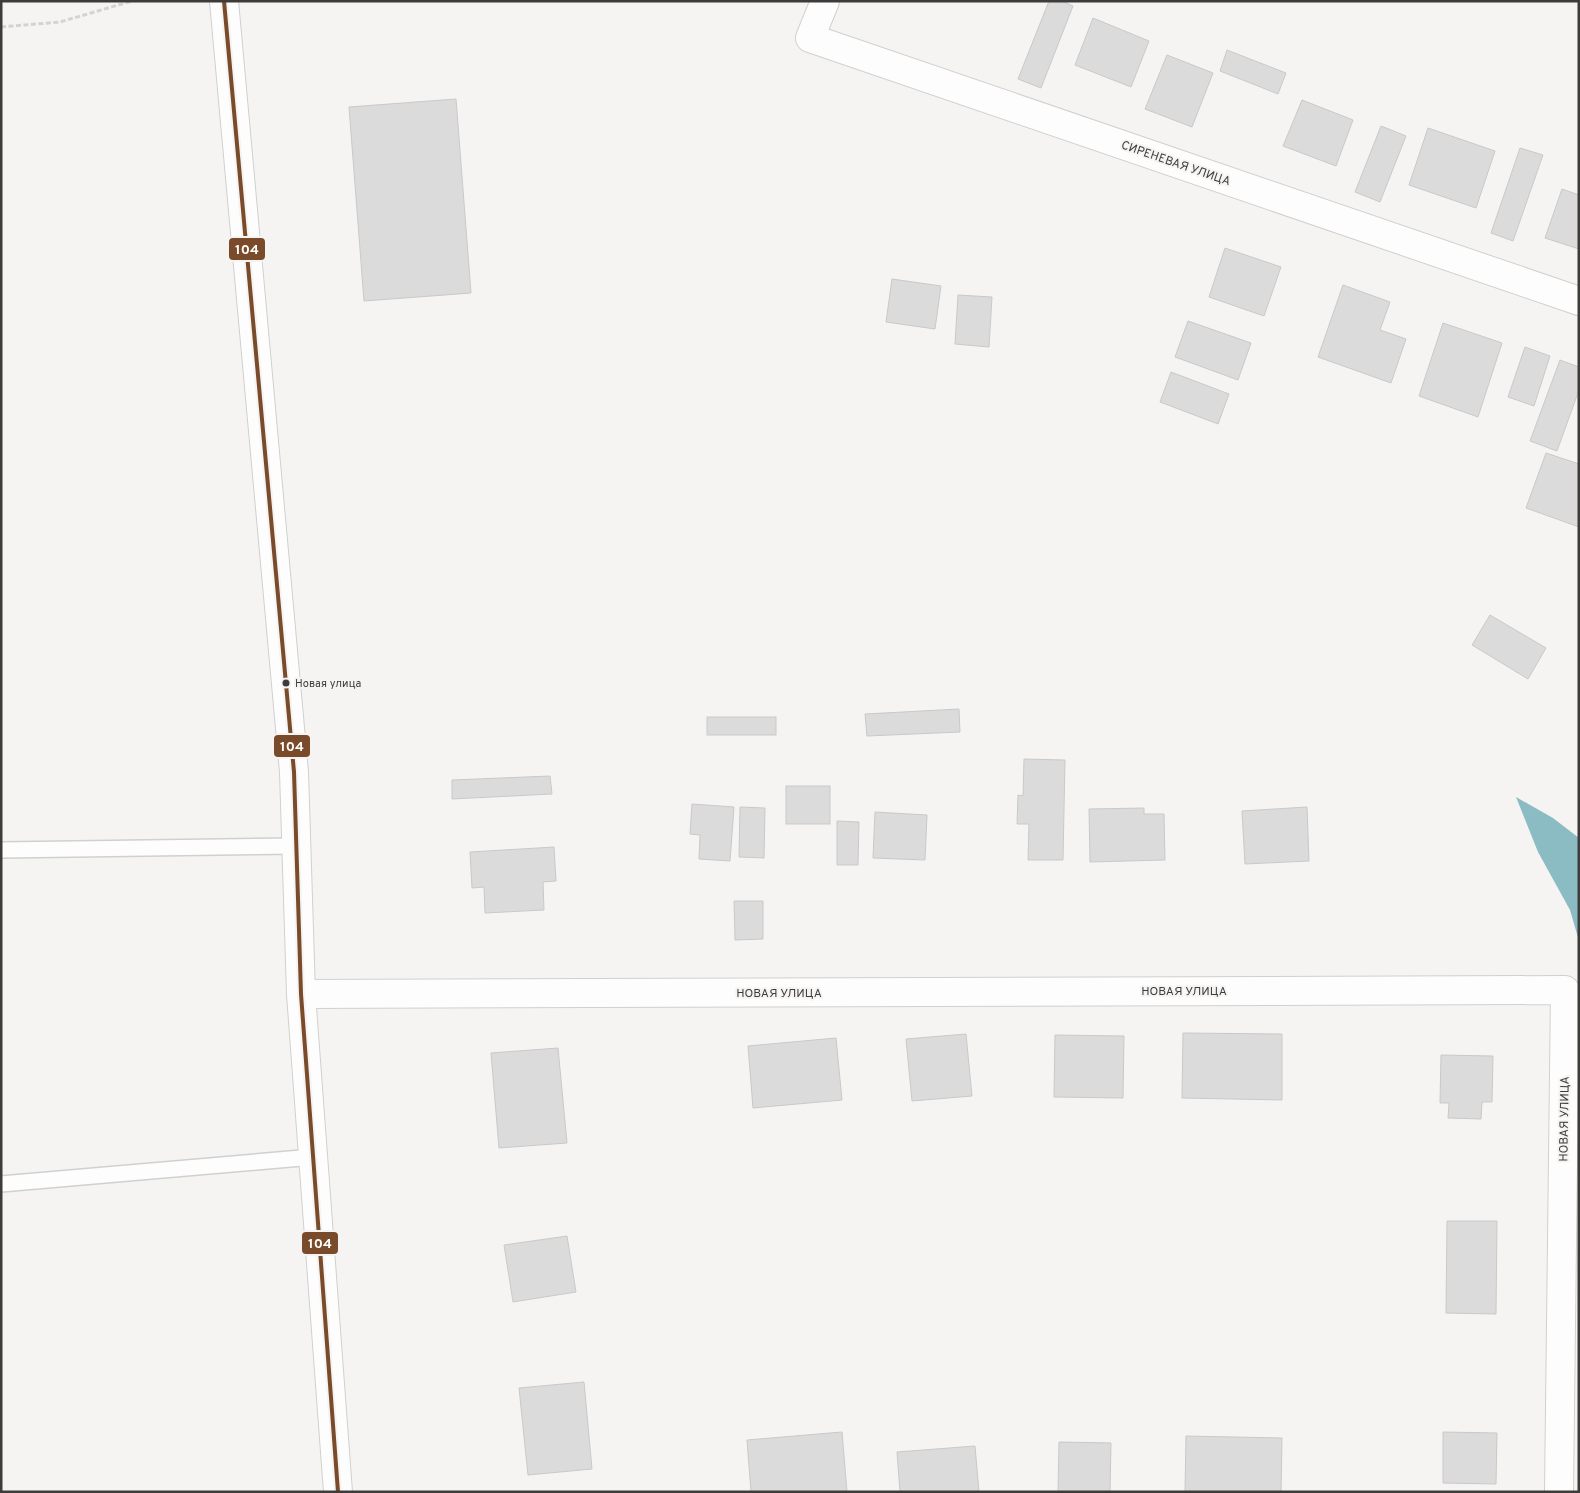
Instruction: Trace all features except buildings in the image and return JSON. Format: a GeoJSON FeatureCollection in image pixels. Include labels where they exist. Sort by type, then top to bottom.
{"type":"FeatureCollection","features":[{"type":"Feature","properties":{"kind":"street"},"geometry":{"type":"LineString","coordinates":[[224,1],[294,772],[301,994],[338,1492]]}},
{"type":"Feature","properties":{"kind":"street","name":"СИРЕНЕВАЯ УЛИЦА"},"geometry":{"type":"LineString","coordinates":[[825,1],[810,38],[1579,301]]}},
{"type":"Feature","properties":{"kind":"street","name":"НОВАЯ УЛИЦА"},"geometry":{"type":"LineString","coordinates":[[301,994],[1566,990],[1559,1492]]}},
{"type":"Feature","properties":{"kind":"lane"},"geometry":{"type":"LineString","coordinates":[[1,850],[297,846]]}},
{"type":"Feature","properties":{"kind":"lane"},"geometry":{"type":"LineString","coordinates":[[1,1184],[313,1157]]}},
{"type":"Feature","properties":{"kind":"path"},"geometry":{"type":"LineString","coordinates":[[1,27],[60,22],[132,1]]}},
{"type":"Feature","properties":{"kind":"water"},"geometry":{"type":"Polygon","coordinates":[[[1516,797],[1553,818],[1579,838],[1579,941],[1570,910],[1538,852],[1516,797]]]}},
{"type":"Feature","properties":{"kind":"transit line","name":"104"},"geometry":{"type":"LineString","coordinates":[[224,1],[294,772],[301,994],[338,1492]]}},
{"type":"Feature","properties":{"kind":"place","name":"Новая улица"},"geometry":{"type":"Point","coordinates":[286,683]}}]}
